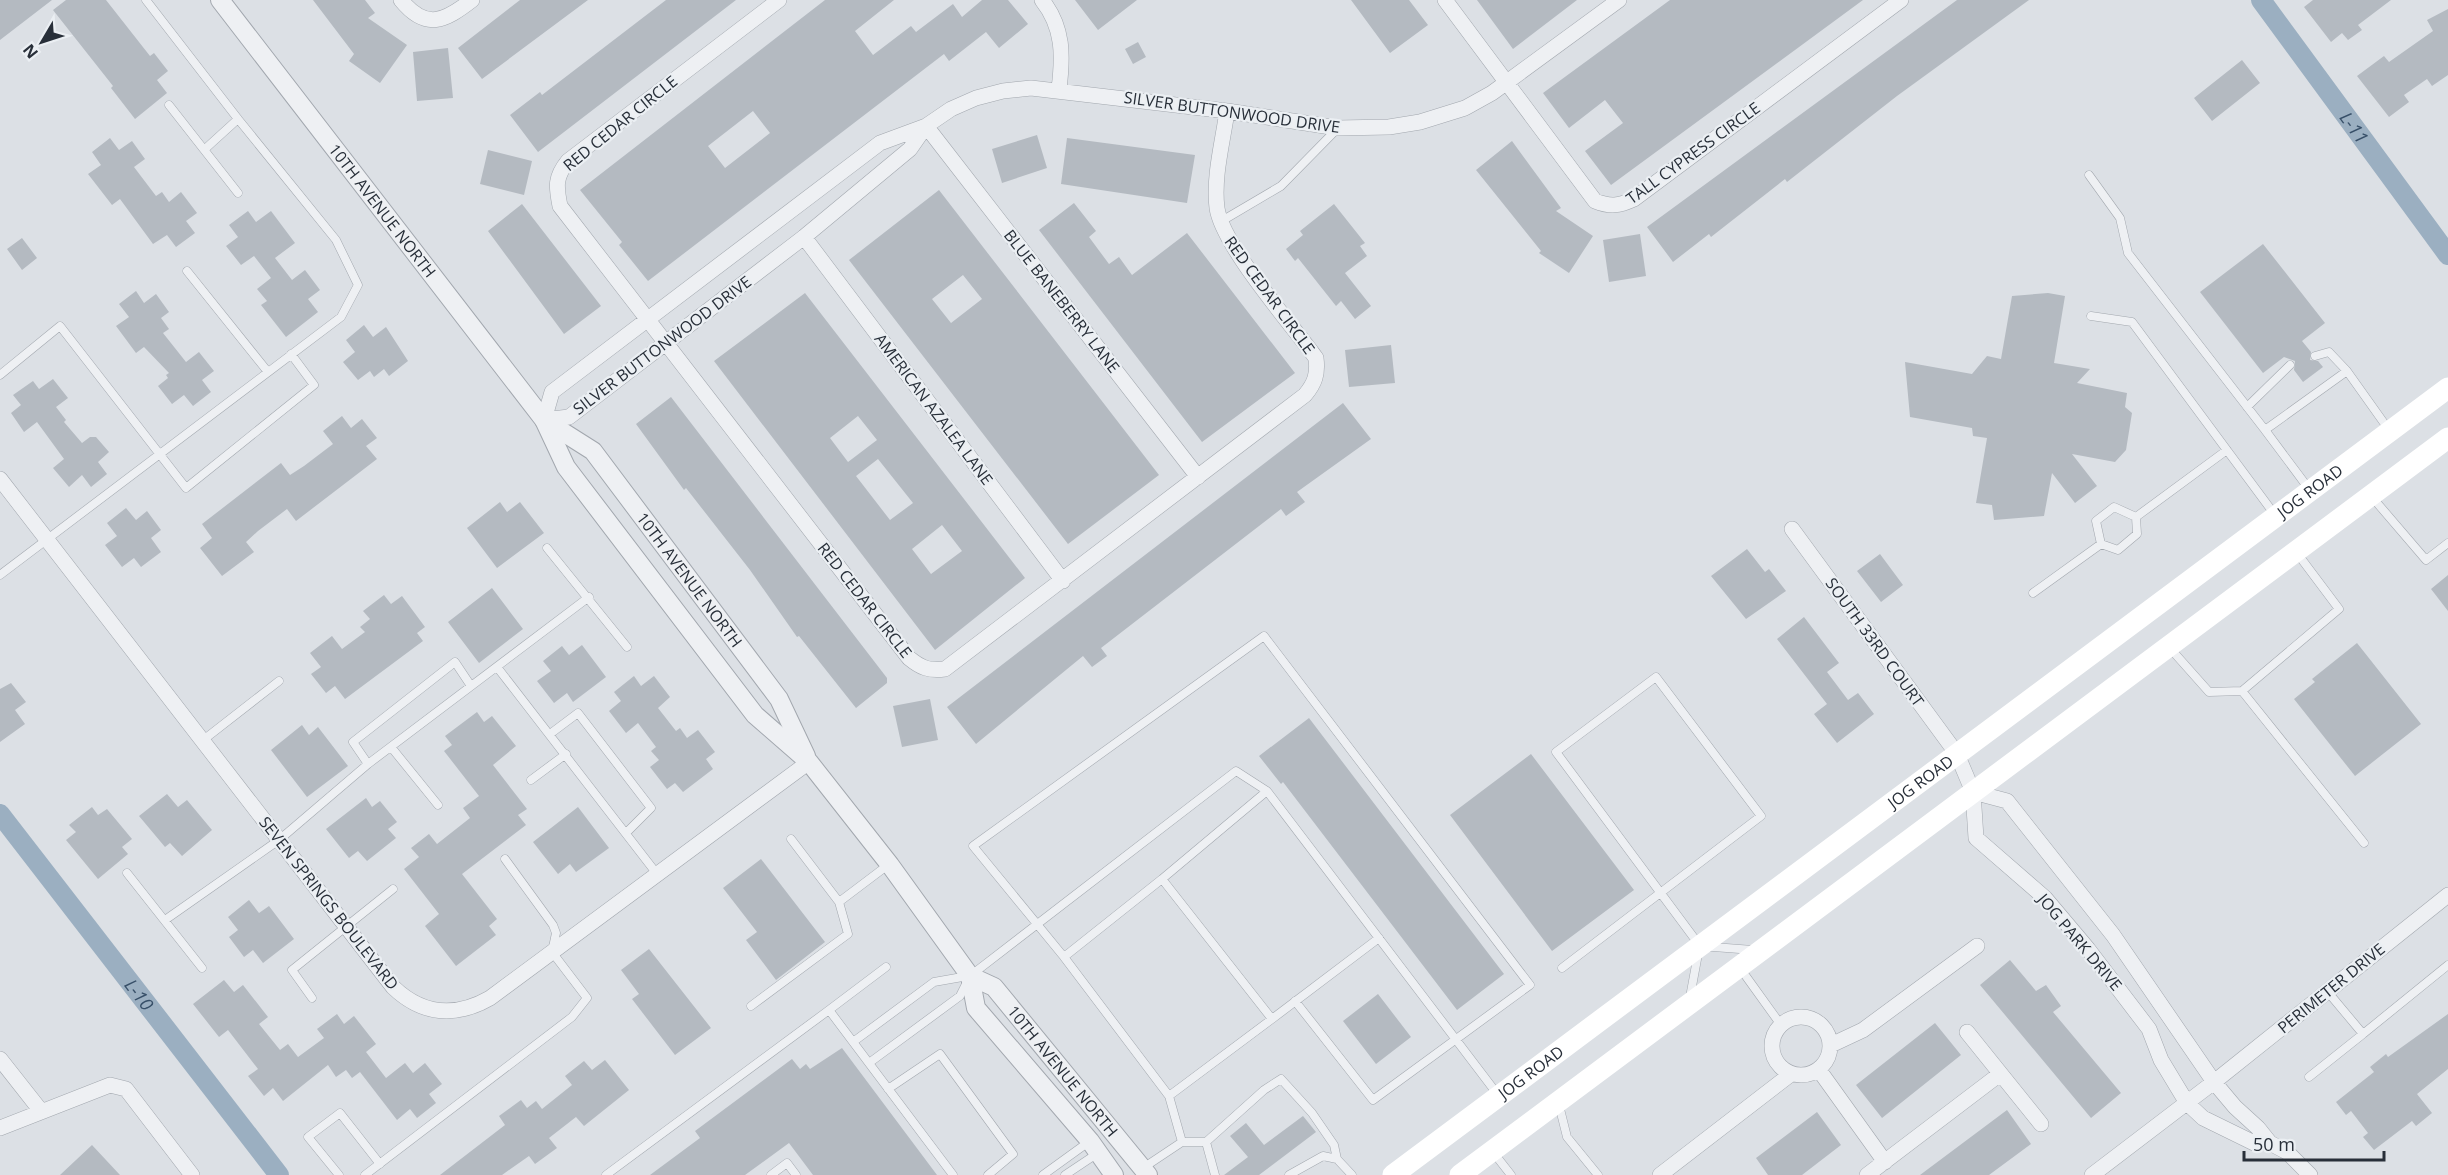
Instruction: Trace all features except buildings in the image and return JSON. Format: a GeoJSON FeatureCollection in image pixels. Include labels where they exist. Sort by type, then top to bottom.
{"type":"FeatureCollection","features":[{"type":"Feature","properties":{"kind":"main road","name":"JOG ROAD"},"geometry":{"type":"LineString","coordinates":[[1393,1175],[2448,388]]}},
{"type":"Feature","properties":{"kind":"main road"},"geometry":{"type":"LineString","coordinates":[[1460,1175],[2371,496],[2447,442]]}},
{"type":"Feature","properties":{"kind":"street","name":"10TH AVENUE NORTH"},"geometry":{"type":"LineString","coordinates":[[220,0],[544,420],[566,467],[755,715],[808,762],[890,864],[970,976],[976,1008],[1094,1147],[1114,1175]]}},
{"type":"Feature","properties":{"kind":"street"},"geometry":{"type":"LineString","coordinates":[[401,0],[411,12],[428,20],[442,20],[472,0]]}},
{"type":"Feature","properties":{"kind":"street","name":"RED CEDAR CIRCLE"},"geometry":{"type":"LineString","coordinates":[[779,0],[568,161],[559,171],[555,184],[560,206],[664,344],[909,658],[919,666],[932,670],[945,669],[1064,581],[1305,394],[1314,384],[1318,371],[1316,358],[1233,246],[1220,222],[1217,194],[1227,111]]}},
{"type":"Feature","properties":{"kind":"street"},"geometry":{"type":"LineString","coordinates":[[1042,0],[1053,17],[1061,37],[1063,51],[1059,89]]}},
{"type":"Feature","properties":{"kind":"street","name":"TALL CYPRESS CIRCLE"},"geometry":{"type":"LineString","coordinates":[[1445,0],[1595,201],[1608,206],[1621,205],[1634,199],[1901,0]]}},
{"type":"Feature","properties":{"kind":"street","name":"SILVER BUTTONWOOD DRIVE"},"geometry":{"type":"LineString","coordinates":[[926,126],[910,150],[804,237],[569,417],[544,420],[552,392],[880,142],[926,126],[951,109],[976,98],[1012,90],[1059,89],[1338,128],[1389,127],[1436,118],[1465,108],[1506,83],[1619,0]]}},
{"type":"Feature","properties":{"kind":"street","name":"BLUE BANEBERRY LANE"},"geometry":{"type":"LineString","coordinates":[[926,126],[1198,477]]}},
{"type":"Feature","properties":{"kind":"street","name":"AMERICAN AZALEA LANE"},"geometry":{"type":"LineString","coordinates":[[804,237],[1064,581]]}},
{"type":"Feature","properties":{"kind":"street","name":"10TH AVENUE NORTH"},"geometry":{"type":"LineString","coordinates":[[544,420],[593,451],[779,699],[808,762]]}},
{"type":"Feature","properties":{"kind":"street","name":"SEVEN SPRINGS BOULEVARD"},"geometry":{"type":"LineString","coordinates":[[0,479],[346,927],[402,996],[414,1004],[439,1011],[465,1010],[477,1005],[808,762]]}},
{"type":"Feature","properties":{"kind":"street","name":"SOUTH 33RD COURT"},"geometry":{"type":"LineString","coordinates":[[1792,529],[1957,754]]}},
{"type":"Feature","properties":{"kind":"street","name":"JOG PARK DRIVE"},"geometry":{"type":"LineString","coordinates":[[1957,754],[1973,792],[1976,838],[2045,898],[2088,949],[2149,1029],[2161,1060],[2187,1102],[2203,1118],[2254,1143],[2270,1143]]}},
{"type":"Feature","properties":{"kind":"street","name":"JOG PARK DRIVE"},"geometry":{"type":"LineString","coordinates":[[1973,792],[2007,801],[2131,959],[2214,1082],[2270,1143],[2287,1152],[2310,1175]]}},
{"type":"Feature","properties":{"kind":"street","name":"PERIMETER DRIVE"},"geometry":{"type":"LineString","coordinates":[[2214,1082],[2448,895]]}},
{"type":"Feature","properties":{"kind":"street"},"geometry":{"type":"LineString","coordinates":[[1831,1045],[1863,1030],[1977,946]]}},
{"type":"Feature","properties":{"kind":"street","name":"10TH AVENUE NORTH"},"geometry":{"type":"LineString","coordinates":[[970,976],[993,987],[1146,1172]]}},
{"type":"Feature","properties":{"kind":"street"},"geometry":{"type":"LineString","coordinates":[[1660,1175],[1791,1074],[1810,1074],[1819,1070],[1826,1063],[1831,1045],[1824,1027],[1817,1021],[1798,1017],[1781,1025],[1772,1042],[1776,1061],[1791,1074]]}},
{"type":"Feature","properties":{"kind":"street"},"geometry":{"type":"LineString","coordinates":[[1966,1032],[2041,1124]]}},
{"type":"Feature","properties":{"kind":"street"},"geometry":{"type":"LineString","coordinates":[[0,1059],[41,1111]]}},
{"type":"Feature","properties":{"kind":"street"},"geometry":{"type":"LineString","coordinates":[[1819,1070],[1885,1162]]}},
{"type":"Feature","properties":{"kind":"street"},"geometry":{"type":"LineString","coordinates":[[1867,1175],[2000,1074]]}},
{"type":"Feature","properties":{"kind":"street"},"geometry":{"type":"LineString","coordinates":[[2092,1175],[2214,1082]]}},
{"type":"Feature","properties":{"kind":"street"},"geometry":{"type":"LineString","coordinates":[[0,1128],[110,1084],[126,1089],[192,1175]]}},
{"type":"Feature","properties":{"kind":"lane"},"geometry":{"type":"LineString","coordinates":[[0,575],[341,317],[358,285],[336,240],[146,0]]}},
{"type":"Feature","properties":{"kind":"lane"},"geometry":{"type":"LineString","coordinates":[[169,105],[238,193]]}},
{"type":"Feature","properties":{"kind":"lane"},"geometry":{"type":"LineString","coordinates":[[205,149],[238,119]]}},
{"type":"Feature","properties":{"kind":"lane"},"geometry":{"type":"LineString","coordinates":[[1220,222],[1281,186],[1338,128]]}},
{"type":"Feature","properties":{"kind":"lane"},"geometry":{"type":"LineString","coordinates":[[2089,174],[2120,218],[2128,253],[2310,491]]}},
{"type":"Feature","properties":{"kind":"lane"},"geometry":{"type":"LineString","coordinates":[[187,271],[268,372]]}},
{"type":"Feature","properties":{"kind":"lane"},"geometry":{"type":"LineString","coordinates":[[2091,316],[2132,322],[2276,516]]}},
{"type":"Feature","properties":{"kind":"lane"},"geometry":{"type":"LineString","coordinates":[[0,375],[60,326],[158,455],[186,488],[314,385],[291,354]]}},
{"type":"Feature","properties":{"kind":"lane"},"geometry":{"type":"LineString","coordinates":[[2315,356],[2329,352],[2347,371],[2390,432]]}},
{"type":"Feature","properties":{"kind":"lane"},"geometry":{"type":"LineString","coordinates":[[2247,407],[2290,365]]}},
{"type":"Feature","properties":{"kind":"lane"},"geometry":{"type":"LineString","coordinates":[[2265,430],[2347,371]]}},
{"type":"Feature","properties":{"kind":"lane"},"geometry":{"type":"LineString","coordinates":[[2136,517],[2227,450]]}},
{"type":"Feature","properties":{"kind":"lane"},"geometry":{"type":"LineString","coordinates":[[2371,496],[2426,560],[2448,543]]}},
{"type":"Feature","properties":{"kind":"lane"},"geometry":{"type":"LineString","coordinates":[[2101,544],[2096,521],[2114,507],[2136,517]]}},
{"type":"Feature","properties":{"kind":"lane"},"geometry":{"type":"LineString","coordinates":[[2101,544],[2118,550],[2137,534],[2136,517]]}},
{"type":"Feature","properties":{"kind":"lane"},"geometry":{"type":"LineString","coordinates":[[2032,593],[2101,544]]}},
{"type":"Feature","properties":{"kind":"lane"},"geometry":{"type":"LineString","coordinates":[[547,548],[589,597],[627,647]]}},
{"type":"Feature","properties":{"kind":"lane"},"geometry":{"type":"LineString","coordinates":[[2169,647],[2209,692],[2242,691],[2339,609],[2296,552]]}},
{"type":"Feature","properties":{"kind":"lane"},"geometry":{"type":"LineString","coordinates":[[165,920],[279,840],[368,764],[589,597]]}},
{"type":"Feature","properties":{"kind":"lane"},"geometry":{"type":"LineString","coordinates":[[1182,1142],[1168,1096],[1064,957],[973,846],[1264,636],[1530,985],[1457,1041],[1373,1100],[1295,1001]]}},
{"type":"Feature","properties":{"kind":"lane"},"geometry":{"type":"LineString","coordinates":[[368,764],[353,742],[455,663],[471,686]]}},
{"type":"Feature","properties":{"kind":"lane"},"geometry":{"type":"LineString","coordinates":[[497,667],[627,832],[657,874]]}},
{"type":"Feature","properties":{"kind":"lane"},"geometry":{"type":"LineString","coordinates":[[1562,968],[1659,891],[1761,816],[1656,677],[1556,752],[1659,891],[1700,946],[1693,991],[1685,1008]]}},
{"type":"Feature","properties":{"kind":"lane"},"geometry":{"type":"LineString","coordinates":[[202,741],[279,681]]}},
{"type":"Feature","properties":{"kind":"lane"},"geometry":{"type":"LineString","coordinates":[[2242,691],[2364,843]]}},
{"type":"Feature","properties":{"kind":"lane"},"geometry":{"type":"LineString","coordinates":[[550,734],[578,713],[651,808],[627,832]]}},
{"type":"Feature","properties":{"kind":"lane"},"geometry":{"type":"LineString","coordinates":[[390,747],[438,805]]}},
{"type":"Feature","properties":{"kind":"lane"},"geometry":{"type":"LineString","coordinates":[[531,780],[566,754]]}},
{"type":"Feature","properties":{"kind":"lane"},"geometry":{"type":"LineString","coordinates":[[869,1063],[960,996],[970,976],[1236,771],[1267,791],[1499,1096]]}},
{"type":"Feature","properties":{"kind":"lane"},"geometry":{"type":"LineString","coordinates":[[1064,957],[1267,791]]}},
{"type":"Feature","properties":{"kind":"lane"},"geometry":{"type":"LineString","coordinates":[[751,1006],[848,934],[839,902],[791,839]]}},
{"type":"Feature","properties":{"kind":"lane"},"geometry":{"type":"LineString","coordinates":[[365,1175],[572,1017],[587,998],[552,952],[556,933],[553,925],[505,859]]}},
{"type":"Feature","properties":{"kind":"lane"},"geometry":{"type":"LineString","coordinates":[[839,902],[890,864]]}},
{"type":"Feature","properties":{"kind":"lane"},"geometry":{"type":"LineString","coordinates":[[127,873],[202,968]]}},
{"type":"Feature","properties":{"kind":"lane"},"geometry":{"type":"LineString","coordinates":[[1162,879],[1272,1018]]}},
{"type":"Feature","properties":{"kind":"lane"},"geometry":{"type":"LineString","coordinates":[[312,998],[292,970],[393,889]]}},
{"type":"Feature","properties":{"kind":"lane"},"geometry":{"type":"LineString","coordinates":[[1168,1096],[1379,938]]}},
{"type":"Feature","properties":{"kind":"lane"},"geometry":{"type":"LineString","coordinates":[[1700,946],[1744,951],[1764,949]]}},
{"type":"Feature","properties":{"kind":"lane"},"geometry":{"type":"LineString","coordinates":[[2309,1077],[2448,966]]}},
{"type":"Feature","properties":{"kind":"lane"},"geometry":{"type":"LineString","coordinates":[[606,1175],[886,967]]}},
{"type":"Feature","properties":{"kind":"lane"},"geometry":{"type":"LineString","coordinates":[[1739,967],[1781,1025]]}},
{"type":"Feature","properties":{"kind":"lane"},"geometry":{"type":"LineString","coordinates":[[853,1042],[934,982],[970,976]]}},
{"type":"Feature","properties":{"kind":"lane"},"geometry":{"type":"LineString","coordinates":[[2327,991],[2363,1034]]}},
{"type":"Feature","properties":{"kind":"lane"},"geometry":{"type":"LineString","coordinates":[[829,1010],[953,1175]]}},
{"type":"Feature","properties":{"kind":"lane"},"geometry":{"type":"LineString","coordinates":[[888,1089],[940,1054],[1013,1154],[988,1175]]}},
{"type":"Feature","properties":{"kind":"lane"},"geometry":{"type":"LineString","coordinates":[[1146,1172],[1182,1142],[1206,1142],[1239,1111],[1281,1078],[1312,1113],[1334,1145],[1337,1159],[1352,1175]]}},
{"type":"Feature","properties":{"kind":"lane"},"geometry":{"type":"LineString","coordinates":[[1558,1102],[1567,1137],[1598,1175]]}},
{"type":"Feature","properties":{"kind":"lane"},"geometry":{"type":"LineString","coordinates":[[339,1175],[308,1137],[340,1113],[380,1164]]}},
{"type":"Feature","properties":{"kind":"lane"},"geometry":{"type":"LineString","coordinates":[[1206,1142],[1215,1175]]}},
{"type":"Feature","properties":{"kind":"lane"},"geometry":{"type":"LineString","coordinates":[[1043,1175],[1094,1147]]}},
{"type":"Feature","properties":{"kind":"lane"},"geometry":{"type":"LineString","coordinates":[[1065,1175],[1094,1147]]}},
{"type":"Feature","properties":{"kind":"lane"},"geometry":{"type":"LineString","coordinates":[[1492,1151],[1511,1175]]}},
{"type":"Feature","properties":{"kind":"lane"},"geometry":{"type":"LineString","coordinates":[[1289,1175],[1323,1156],[1337,1159]]}},
{"type":"Feature","properties":{"kind":"lane"},"geometry":{"type":"LineString","coordinates":[[771,1175],[787,1163],[796,1175]]}},
{"type":"Feature","properties":{"kind":"waterway","name":"L-11"},"geometry":{"type":"LineString","coordinates":[[2261,0],[2448,255]]}},
{"type":"Feature","properties":{"kind":"waterway","name":"L-10"},"geometry":{"type":"LineString","coordinates":[[0,814],[279,1175]]}}]}
